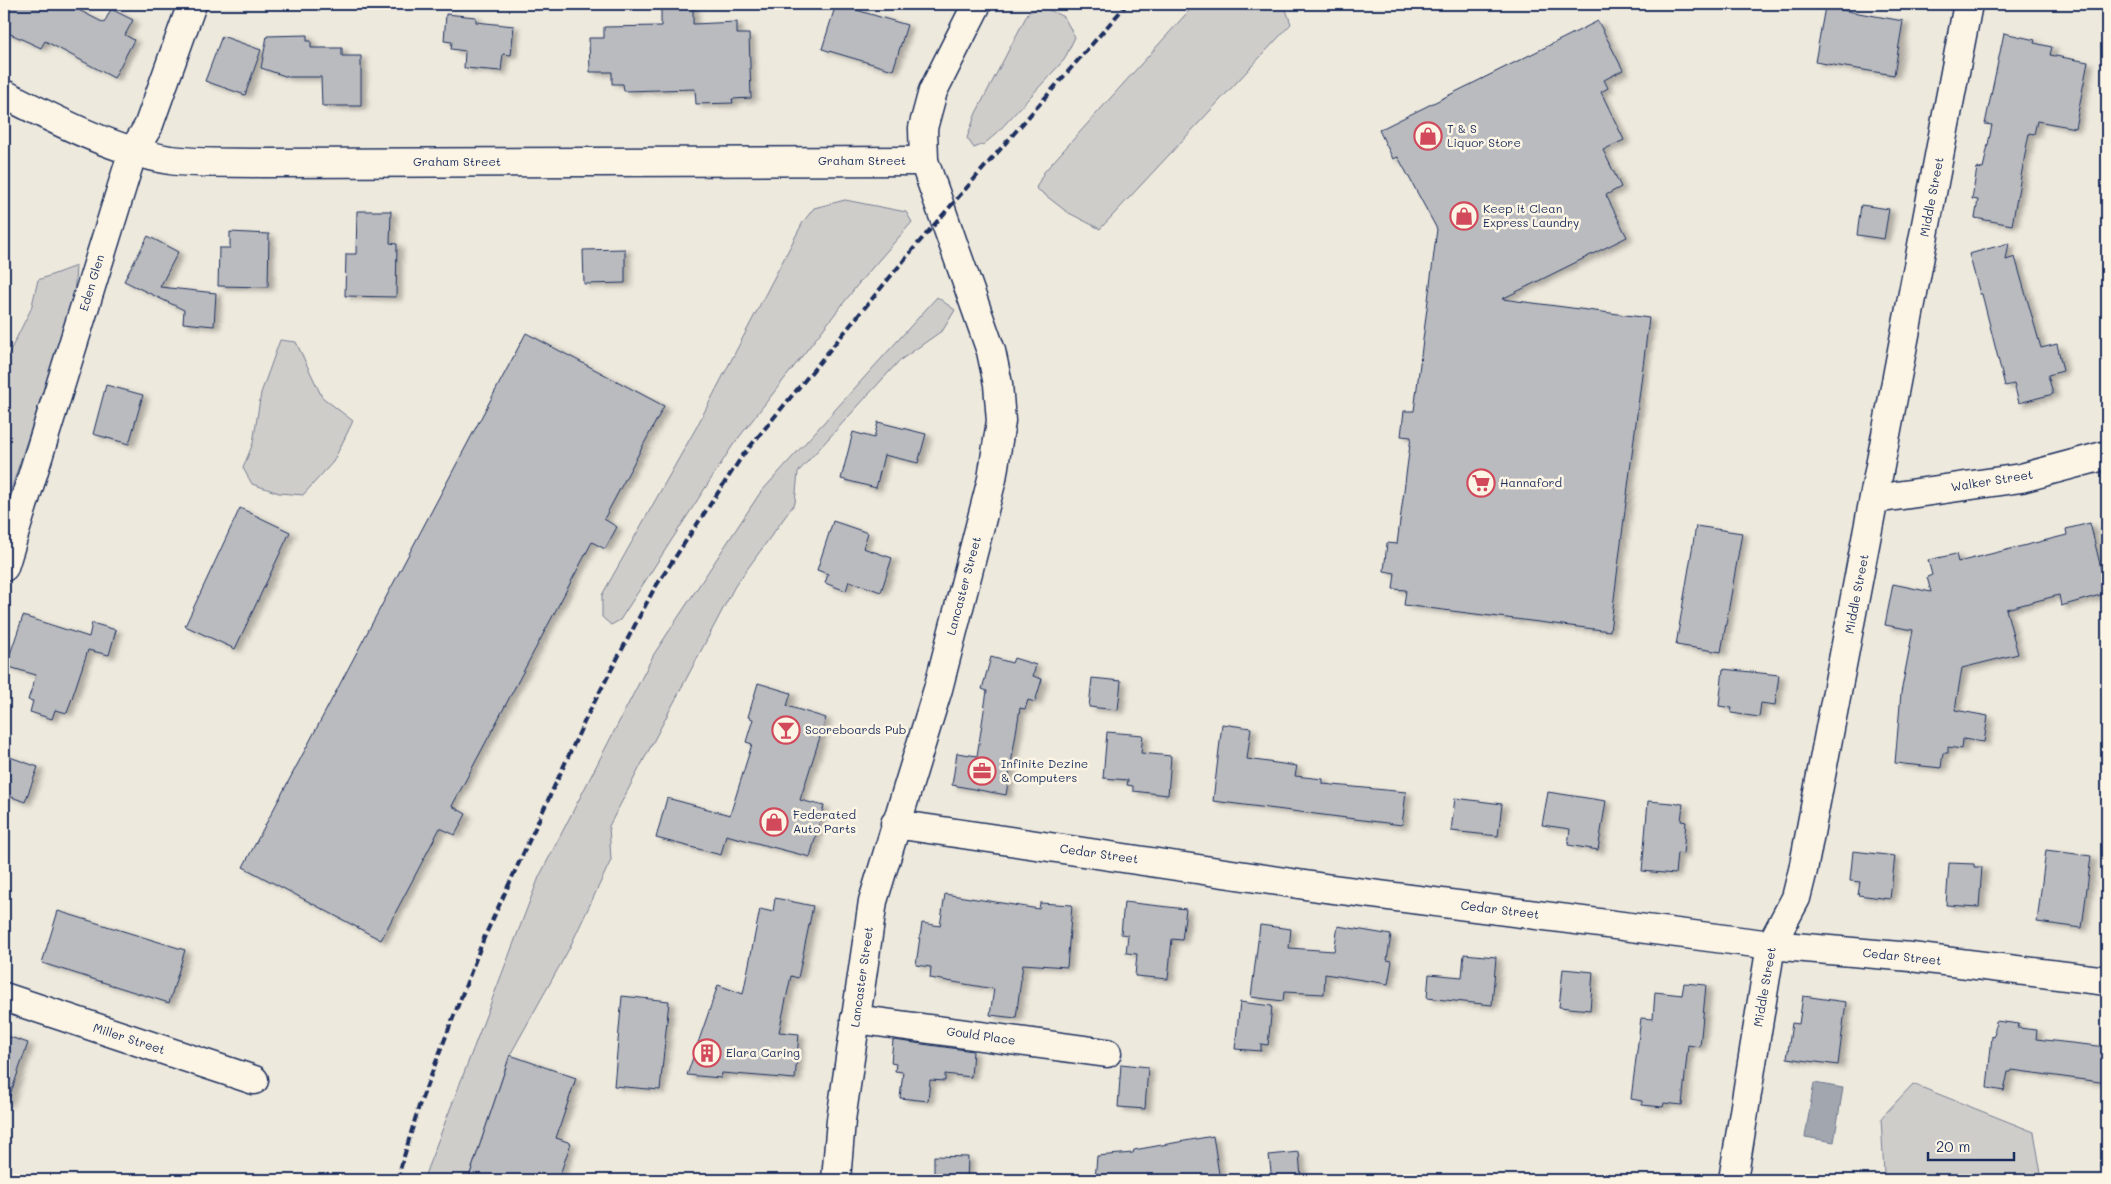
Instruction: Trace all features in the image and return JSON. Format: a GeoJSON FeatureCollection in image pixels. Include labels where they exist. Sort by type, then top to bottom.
{"type":"FeatureCollection","features":[{"type":"Feature","properties":{"kind":"street","name":"Eden Glen"},"geometry":{"type":"LineString","coordinates":[[4,567],[133,151],[148,127],[192,4]]}},
{"type":"Feature","properties":{"kind":"street","name":"Lancaster Street"},"geometry":{"type":"LineString","coordinates":[[836,1180],[855,1019],[873,900],[940,680],[992,479],[1001,421],[998,384],[991,351],[924,161],[923,128],[933,91],[977,4]]}},
{"type":"Feature","properties":{"kind":"street","name":"Middle Street"},"geometry":{"type":"LineString","coordinates":[[1733,1180],[1772,945],[1796,898],[1803,870],[1968,4]]}},
{"type":"Feature","properties":{"kind":"street","name":"Graham Street"},"geometry":{"type":"LineString","coordinates":[[4,94],[73,127],[133,151],[171,160],[265,163],[924,161]]}},
{"type":"Feature","properties":{"kind":"street","name":"Walker Street"},"geometry":{"type":"LineString","coordinates":[[1875,499],[2021,478],[2107,454]]}},
{"type":"Feature","properties":{"kind":"street","name":"Cedar Street"},"geometry":{"type":"LineString","coordinates":[[895,824],[1325,888],[1772,945],[1911,957],[2107,981]]}},
{"type":"Feature","properties":{"kind":"street","name":"Miller Street"},"geometry":{"type":"LineString","coordinates":[[4,997],[254,1080]]}},
{"type":"Feature","properties":{"kind":"street","name":"Gould Place"},"geometry":{"type":"LineString","coordinates":[[855,1019],[1107,1053]]}},
{"type":"Feature","properties":{"kind":"shaded area"},"geometry":{"type":"Polygon","coordinates":[[[1195,4],[1284,4],[1291,24],[1100,229],[1067,212],[1036,188],[1044,172],[1195,4]]]}},
{"type":"Feature","properties":{"kind":"shaded area"},"geometry":{"type":"Polygon","coordinates":[[[1041,6],[1064,17],[1075,37],[1064,60],[996,134],[984,144],[974,148],[967,138],[976,113],[1028,13],[1041,6]]]}},
{"type":"Feature","properties":{"kind":"shaded area"},"geometry":{"type":"Polygon","coordinates":[[[845,200],[906,212],[912,222],[859,283],[733,445],[620,620],[611,625],[602,617],[602,595],[696,428],[803,222],[814,208],[845,200]]]}},
{"type":"Feature","properties":{"kind":"shaded area"},"geometry":{"type":"Polygon","coordinates":[[[76,266],[74,298],[4,511],[4,363],[31,309],[38,280],[76,266]]]}},
{"type":"Feature","properties":{"kind":"shaded area"},"geometry":{"type":"Polygon","coordinates":[[[937,297],[955,310],[943,330],[899,361],[798,472],[795,503],[735,586],[609,826],[611,860],[569,949],[510,1055],[468,1180],[423,1180],[539,877],[654,654],[760,493],[937,297]]]}},
{"type":"Feature","properties":{"kind":"shaded area"},"geometry":{"type":"Polygon","coordinates":[[[280,340],[296,342],[322,397],[353,421],[333,462],[303,495],[279,493],[252,484],[243,468],[253,443],[261,393],[280,340]]]}},
{"type":"Feature","properties":{"kind":"shaded area"},"geometry":{"type":"Polygon","coordinates":[[[1814,1083],[1843,1088],[1834,1142],[1805,1137],[1814,1083]]]}},
{"type":"Feature","properties":{"kind":"shaded area"},"geometry":{"type":"Polygon","coordinates":[[[1913,1084],[2034,1132],[2042,1180],[1891,1180],[1884,1174],[1881,1118],[1913,1084]]]}},
{"type":"Feature","properties":{"kind":"building"},"geometry":{"type":"Polygon","coordinates":[[[12,4],[67,4],[104,23],[111,9],[133,20],[125,35],[134,40],[114,78],[45,41],[41,48],[4,31],[4,22],[12,4]]]}},
{"type":"Feature","properties":{"kind":"building"},"geometry":{"type":"Polygon","coordinates":[[[661,4],[693,4],[693,24],[737,22],[737,34],[749,34],[751,98],[732,99],[733,103],[696,104],[695,89],[624,91],[623,84],[612,84],[612,72],[590,72],[589,38],[604,38],[604,27],[661,26],[661,4]]]}},
{"type":"Feature","properties":{"kind":"building"},"geometry":{"type":"Polygon","coordinates":[[[836,4],[907,25],[893,70],[822,49],[836,4]]]}},
{"type":"Feature","properties":{"kind":"building"},"geometry":{"type":"Polygon","coordinates":[[[1825,7],[1903,21],[1894,75],[1815,62],[1825,7]]]}},
{"type":"Feature","properties":{"kind":"building"},"geometry":{"type":"Polygon","coordinates":[[[446,14],[476,17],[476,22],[514,26],[511,55],[503,54],[501,71],[464,68],[465,51],[451,49],[452,42],[444,41],[446,14]]]}},
{"type":"Feature","properties":{"kind":"building"},"geometry":{"type":"Polygon","coordinates":[[[1598,21],[1623,70],[1604,80],[1608,88],[1601,92],[1624,140],[1603,150],[1621,187],[1606,195],[1627,237],[1502,299],[1649,318],[1610,631],[1404,605],[1406,590],[1393,589],[1395,573],[1384,571],[1387,543],[1397,544],[1411,437],[1401,436],[1404,411],[1414,411],[1437,229],[1398,157],[1393,159],[1379,130],[1598,21]]]}},
{"type":"Feature","properties":{"kind":"building"},"geometry":{"type":"Polygon","coordinates":[[[2004,33],[2035,40],[2034,43],[2052,47],[2050,55],[2088,62],[2075,128],[2037,121],[2034,134],[2029,133],[2012,225],[1975,218],[1978,200],[1972,199],[1977,168],[1983,169],[1992,125],[1985,124],[2004,33]]]}},
{"type":"Feature","properties":{"kind":"building"},"geometry":{"type":"Polygon","coordinates":[[[307,35],[307,41],[311,41],[311,48],[342,48],[342,56],[361,56],[361,106],[322,106],[321,77],[288,77],[261,68],[267,36],[307,35]]]}},
{"type":"Feature","properties":{"kind":"building"},"geometry":{"type":"Polygon","coordinates":[[[222,36],[261,50],[245,95],[205,81],[222,36]]]}},
{"type":"Feature","properties":{"kind":"building"},"geometry":{"type":"Polygon","coordinates":[[[1861,205],[1889,209],[1884,239],[1857,235],[1861,205]]]}},
{"type":"Feature","properties":{"kind":"building"},"geometry":{"type":"Polygon","coordinates":[[[357,211],[391,211],[390,243],[397,244],[396,297],[345,296],[346,254],[356,254],[357,211]]]}},
{"type":"Feature","properties":{"kind":"building"},"geometry":{"type":"Polygon","coordinates":[[[230,232],[269,234],[268,287],[218,286],[219,248],[230,248],[230,232]]]}},
{"type":"Feature","properties":{"kind":"building"},"geometry":{"type":"Polygon","coordinates":[[[148,236],[178,252],[160,287],[216,293],[214,326],[183,323],[184,310],[124,281],[148,236]]]}},
{"type":"Feature","properties":{"kind":"building"},"geometry":{"type":"Polygon","coordinates":[[[2009,243],[2006,260],[2015,257],[2041,348],[2057,344],[2063,371],[2048,375],[2053,394],[2019,403],[2014,384],[2005,386],[1982,294],[1980,294],[1969,254],[2009,243]]]}},
{"type":"Feature","properties":{"kind":"building"},"geometry":{"type":"Polygon","coordinates":[[[625,249],[625,283],[584,284],[583,250],[625,249]]]}},
{"type":"Feature","properties":{"kind":"building"},"geometry":{"type":"Polygon","coordinates":[[[526,333],[664,406],[604,519],[617,527],[605,549],[592,542],[452,806],[466,814],[455,835],[440,828],[381,940],[243,867],[526,333]]]}},
{"type":"Feature","properties":{"kind":"building"},"geometry":{"type":"Polygon","coordinates":[[[106,385],[143,395],[129,444],[93,434],[106,385]]]}},
{"type":"Feature","properties":{"kind":"building"},"geometry":{"type":"Polygon","coordinates":[[[878,422],[926,434],[918,463],[884,455],[876,488],[841,479],[853,432],[874,438],[878,422]]]}},
{"type":"Feature","properties":{"kind":"building"},"geometry":{"type":"Polygon","coordinates":[[[240,508],[290,532],[235,649],[185,626],[240,508]]]}},
{"type":"Feature","properties":{"kind":"building"},"geometry":{"type":"Polygon","coordinates":[[[833,521],[868,533],[863,548],[892,558],[881,592],[849,581],[846,591],[825,583],[828,574],[817,570],[833,521]]]}},
{"type":"Feature","properties":{"kind":"building"},"geometry":{"type":"Polygon","coordinates":[[[2090,523],[2107,593],[2061,606],[2059,595],[2006,609],[2018,654],[1962,668],[1955,710],[1988,716],[1984,742],[1963,739],[1962,749],[1948,747],[1948,753],[1943,753],[1941,768],[1895,763],[1901,693],[1913,630],[1885,625],[1893,584],[1931,592],[1927,577],[1932,575],[1928,560],[1956,554],[1958,562],[2067,535],[2066,529],[2090,523]]]}},
{"type":"Feature","properties":{"kind":"building"},"geometry":{"type":"Polygon","coordinates":[[[1696,526],[1742,533],[1721,652],[1676,645],[1696,526]]]}},
{"type":"Feature","properties":{"kind":"building"},"geometry":{"type":"Polygon","coordinates":[[[23,616],[89,637],[92,623],[116,630],[109,655],[88,650],[67,713],[55,710],[52,719],[30,712],[33,701],[28,700],[36,675],[6,666],[23,616]]]}},
{"type":"Feature","properties":{"kind":"building"},"geometry":{"type":"Polygon","coordinates":[[[991,657],[1012,663],[1014,658],[1036,665],[1033,676],[1042,679],[1035,702],[1028,700],[1025,709],[1020,708],[1006,795],[952,785],[957,753],[977,756],[987,691],[982,689],[991,657]]]}},
{"type":"Feature","properties":{"kind":"building"},"geometry":{"type":"Polygon","coordinates":[[[1723,669],[1779,675],[1775,705],[1761,703],[1759,717],[1731,713],[1732,708],[1719,706],[1723,669]]]}},
{"type":"Feature","properties":{"kind":"building"},"geometry":{"type":"Polygon","coordinates":[[[1092,678],[1121,681],[1118,710],[1089,707],[1092,678]]]}},
{"type":"Feature","properties":{"kind":"building"},"geometry":{"type":"Polygon","coordinates":[[[758,683],[791,693],[787,706],[826,718],[800,800],[824,806],[810,857],[726,835],[721,855],[656,838],[667,798],[730,815],[752,744],[746,742],[753,719],[748,717],[758,683]]]}},
{"type":"Feature","properties":{"kind":"building"},"geometry":{"type":"Polygon","coordinates":[[[1222,724],[1251,728],[1247,759],[1297,766],[1295,776],[1323,779],[1323,784],[1406,792],[1402,825],[1213,801],[1222,724]]]}},
{"type":"Feature","properties":{"kind":"building"},"geometry":{"type":"Polygon","coordinates":[[[1107,732],[1143,735],[1141,753],[1171,756],[1168,795],[1133,791],[1133,786],[1127,785],[1128,780],[1103,778],[1107,732]]]}},
{"type":"Feature","properties":{"kind":"building"},"geometry":{"type":"Polygon","coordinates":[[[4,755],[38,767],[25,802],[4,794],[4,755]]]}},
{"type":"Feature","properties":{"kind":"building"},"geometry":{"type":"Polygon","coordinates":[[[1548,792],[1606,801],[1598,850],[1568,845],[1570,829],[1542,825],[1548,792]]]}},
{"type":"Feature","properties":{"kind":"building"},"geometry":{"type":"Polygon","coordinates":[[[1455,798],[1502,804],[1498,836],[1451,831],[1455,798]]]}},
{"type":"Feature","properties":{"kind":"building"},"geometry":{"type":"Polygon","coordinates":[[[1648,801],[1683,804],[1681,821],[1686,822],[1683,854],[1677,853],[1675,874],[1642,871],[1648,801]]]}},
{"type":"Feature","properties":{"kind":"building"},"geometry":{"type":"Polygon","coordinates":[[[2046,850],[2091,856],[2082,928],[2037,922],[2046,850]]]}},
{"type":"Feature","properties":{"kind":"building"},"geometry":{"type":"Polygon","coordinates":[[[1853,851],[1895,856],[1890,899],[1858,895],[1860,882],[1850,881],[1853,851]]]}},
{"type":"Feature","properties":{"kind":"building"},"geometry":{"type":"Polygon","coordinates":[[[1949,863],[1974,864],[1974,867],[1982,867],[1979,907],[1946,905],[1949,863]]]}},
{"type":"Feature","properties":{"kind":"building"},"geometry":{"type":"Polygon","coordinates":[[[945,894],[1039,909],[1040,903],[1072,905],[1067,967],[1023,964],[1016,1018],[990,1015],[994,989],[930,978],[931,967],[916,965],[922,923],[940,926],[945,894]]]}},
{"type":"Feature","properties":{"kind":"building"},"geometry":{"type":"Polygon","coordinates":[[[775,898],[813,906],[798,978],[791,976],[779,1032],[799,1034],[795,1079],[722,1073],[721,1078],[687,1075],[718,985],[743,994],[760,909],[773,912],[775,898]]]}},
{"type":"Feature","properties":{"kind":"building"},"geometry":{"type":"Polygon","coordinates":[[[1124,902],[1186,909],[1182,940],[1172,939],[1168,979],[1135,976],[1137,954],[1126,953],[1128,935],[1121,934],[1124,902]]]}},
{"type":"Feature","properties":{"kind":"building"},"geometry":{"type":"Polygon","coordinates":[[[58,911],[185,950],[169,1003],[42,963],[58,911]]]}},
{"type":"Feature","properties":{"kind":"building"},"geometry":{"type":"Polygon","coordinates":[[[1260,925],[1291,929],[1289,948],[1334,951],[1338,926],[1391,935],[1387,960],[1392,961],[1388,984],[1325,974],[1324,994],[1284,992],[1283,1001],[1251,997],[1260,925]]]}},
{"type":"Feature","properties":{"kind":"building"},"geometry":{"type":"Polygon","coordinates":[[[1464,954],[1496,957],[1492,1005],[1427,998],[1429,974],[1462,977],[1464,954]]]}},
{"type":"Feature","properties":{"kind":"building"},"geometry":{"type":"Polygon","coordinates":[[[1563,969],[1593,972],[1590,1010],[1559,1007],[1563,969]]]}},
{"type":"Feature","properties":{"kind":"building"},"geometry":{"type":"Polygon","coordinates":[[[1684,983],[1706,985],[1700,1047],[1688,1045],[1682,1105],[1664,1103],[1663,1107],[1642,1105],[1642,1101],[1631,1099],[1641,1018],[1653,1019],[1655,992],[1682,995],[1684,983]]]}},
{"type":"Feature","properties":{"kind":"building"},"geometry":{"type":"Polygon","coordinates":[[[622,996],[669,1001],[660,1090],[614,1086],[622,996]]]}},
{"type":"Feature","properties":{"kind":"building"},"geometry":{"type":"Polygon","coordinates":[[[1803,996],[1846,1002],[1838,1065],[1787,1058],[1792,1023],[1799,1024],[1803,996]]]}},
{"type":"Feature","properties":{"kind":"building"},"geometry":{"type":"Polygon","coordinates":[[[1240,1002],[1272,1006],[1268,1045],[1261,1044],[1261,1051],[1235,1049],[1240,1002]]]}},
{"type":"Feature","properties":{"kind":"building"},"geometry":{"type":"Polygon","coordinates":[[[1996,1021],[2019,1024],[2018,1028],[2037,1030],[2036,1039],[2107,1047],[2107,1083],[2012,1070],[2008,1072],[2004,1091],[1987,1088],[1992,1036],[1994,1037],[1996,1021]]]}},
{"type":"Feature","properties":{"kind":"building"},"geometry":{"type":"Polygon","coordinates":[[[4,1035],[28,1043],[7,1104],[4,1103],[4,1035]]]}},
{"type":"Feature","properties":{"kind":"building"},"geometry":{"type":"Polygon","coordinates":[[[893,1040],[973,1051],[971,1077],[945,1074],[945,1081],[930,1080],[928,1101],[900,1098],[903,1072],[895,1071],[896,1064],[891,1063],[893,1040]]]}},
{"type":"Feature","properties":{"kind":"building"},"geometry":{"type":"Polygon","coordinates":[[[510,1055],[576,1078],[556,1138],[571,1143],[558,1180],[468,1180],[510,1055]]]}},
{"type":"Feature","properties":{"kind":"building"},"geometry":{"type":"Polygon","coordinates":[[[1121,1064],[1148,1067],[1145,1109],[1118,1107],[1121,1064]]]}},
{"type":"Feature","properties":{"kind":"building"},"geometry":{"type":"Polygon","coordinates":[[[1213,1136],[1220,1180],[1095,1180],[1097,1156],[1133,1153],[1134,1150],[1213,1136]]]}},
{"type":"Feature","properties":{"kind":"building"},"geometry":{"type":"Polygon","coordinates":[[[1299,1152],[1301,1180],[1272,1180],[1269,1155],[1299,1152]]]}},
{"type":"Feature","properties":{"kind":"building"},"geometry":{"type":"Polygon","coordinates":[[[934,1156],[968,1157],[967,1180],[934,1180],[934,1156]]]}},
{"type":"Feature","properties":{"kind":"railway"},"geometry":{"type":"LineString","coordinates":[[397,1180],[419,1106],[484,938],[587,716],[654,589],[743,455],[914,248],[1127,4]]}},
{"type":"Feature","properties":{"kind":"place","name":"T & S Liquor Store"},"geometry":{"type":"Point","coordinates":[1428,136]}},
{"type":"Feature","properties":{"kind":"place","name":"Keep it Clean Express Laundry"},"geometry":{"type":"Point","coordinates":[1464,216]}},
{"type":"Feature","properties":{"kind":"place","name":"Hannaford"},"geometry":{"type":"Point","coordinates":[1481,483]}},
{"type":"Feature","properties":{"kind":"place","name":"Scoreboards Pub"},"geometry":{"type":"Point","coordinates":[786,730]}},
{"type":"Feature","properties":{"kind":"place","name":"Infinite Dezine & Computers"},"geometry":{"type":"Point","coordinates":[982,771]}},
{"type":"Feature","properties":{"kind":"place","name":"Federated Auto Parts"},"geometry":{"type":"Point","coordinates":[774,822]}},
{"type":"Feature","properties":{"kind":"place","name":"Elara Caring"},"geometry":{"type":"Point","coordinates":[707,1053]}}]}
